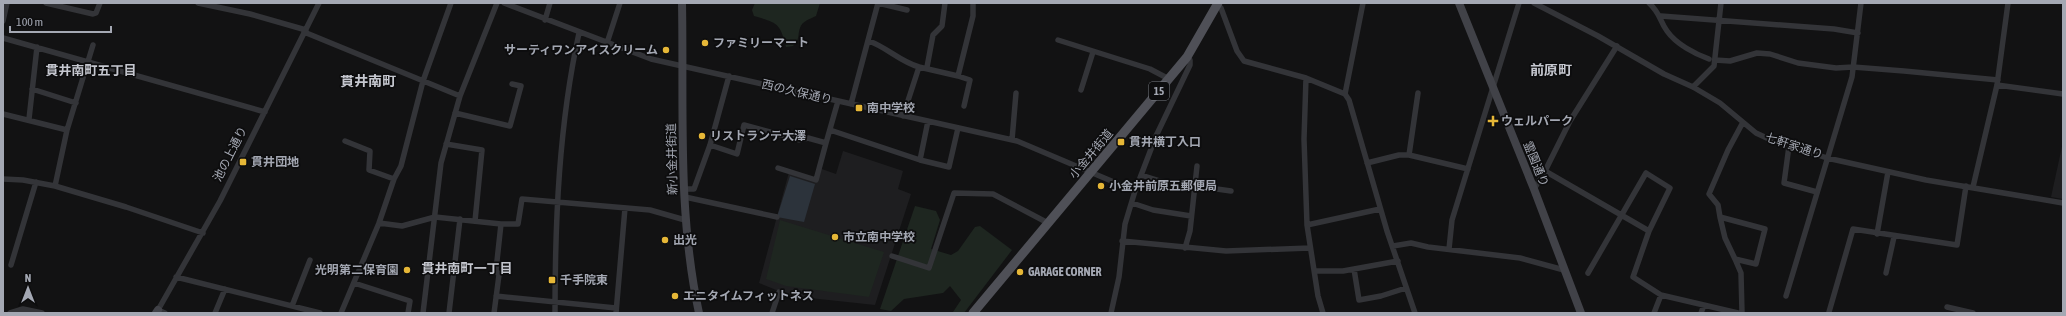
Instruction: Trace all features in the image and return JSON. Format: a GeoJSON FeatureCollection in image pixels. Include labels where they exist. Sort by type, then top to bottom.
{"type":"FeatureCollection","features":[{"type":"Feature","properties":{"kind":"main road","name":"小金井街道"},"geometry":{"type":"LineString","coordinates":[[972,313],[1187,57],[1218,5]]}},
{"type":"Feature","properties":{"kind":"street"},"geometry":{"type":"LineString","coordinates":[[3,21],[7,3]]}},
{"type":"Feature","properties":{"kind":"street"},"geometry":{"type":"LineString","coordinates":[[46,3],[94,14],[96,13],[100,3]]}},
{"type":"Feature","properties":{"kind":"street"},"geometry":{"type":"LineString","coordinates":[[198,3],[250,14],[305,31],[460,96]]}},
{"type":"Feature","properties":{"kind":"street","name":"池の上通り"},"geometry":{"type":"LineString","coordinates":[[159,312],[176,277],[203,234],[319,3]]}},
{"type":"Feature","properties":{"kind":"street"},"geometry":{"type":"LineString","coordinates":[[341,313],[379,223],[394,179],[401,166],[423,81],[450,3]]}},
{"type":"Feature","properties":{"kind":"street"},"geometry":{"type":"LineString","coordinates":[[423,313],[441,163],[460,96],[497,3]]}},
{"type":"Feature","properties":{"kind":"street","name":"西の久保通り"},"geometry":{"type":"LineString","coordinates":[[504,3],[579,33],[651,59],[1012,140],[1134,191]]}},
{"type":"Feature","properties":{"kind":"street"},"geometry":{"type":"LineString","coordinates":[[545,20],[550,3]]}},
{"type":"Feature","properties":{"kind":"street"},"geometry":{"type":"LineString","coordinates":[[607,43],[620,3]]}},
{"type":"Feature","properties":{"kind":"street","name":"新小金井街道"},"geometry":{"type":"LineString","coordinates":[[682,3],[685,220],[691,270],[699,313]]}},
{"type":"Feature","properties":{"kind":"street"},"geometry":{"type":"LineString","coordinates":[[851,104],[878,3],[907,10]]}},
{"type":"Feature","properties":{"kind":"street"},"geometry":{"type":"LineString","coordinates":[[927,67],[933,35],[942,26],[945,3]]}},
{"type":"Feature","properties":{"kind":"street"},"geometry":{"type":"LineString","coordinates":[[958,76],[971,23],[974,3]]}},
{"type":"Feature","properties":{"kind":"street"},"geometry":{"type":"LineString","coordinates":[[1345,94],[1363,3]]}},
{"type":"Feature","properties":{"kind":"street","name":"霊園通り"},"geometry":{"type":"LineString","coordinates":[[1459,3],[1534,189],[1581,313]]}},
{"type":"Feature","properties":{"kind":"street"},"geometry":{"type":"LineString","coordinates":[[1449,250],[1452,220],[1492,86],[1520,3]]}},
{"type":"Feature","properties":{"kind":"street","name":"七軒家通り"},"geometry":{"type":"LineString","coordinates":[[1534,3],[1544,6],[1664,74],[1693,87],[1720,103],[1742,124],[1769,139],[1827,158],[1888,172],[1926,180],[2063,203]]}},
{"type":"Feature","properties":{"kind":"street"},"geometry":{"type":"LineString","coordinates":[[1649,3],[1661,16],[1667,31],[1674,38],[1692,52],[1712,59],[1730,61],[1757,53],[1770,54],[1798,63],[1814,66],[1836,68],[1853,67],[1947,74],[2063,94]]}},
{"type":"Feature","properties":{"kind":"street"},"geometry":{"type":"LineString","coordinates":[[1693,87],[1714,66],[1712,59],[1721,3]]}},
{"type":"Feature","properties":{"kind":"street"},"geometry":{"type":"LineString","coordinates":[[1786,296],[1834,139],[1853,67],[1861,3]]}},
{"type":"Feature","properties":{"kind":"street"},"geometry":{"type":"LineString","coordinates":[[1973,187],[1997,83],[2008,3]]}},
{"type":"Feature","properties":{"kind":"street"},"geometry":{"type":"LineString","coordinates":[[1218,5],[1221,8],[1236,51],[1244,61],[1306,78],[1345,94],[1349,100],[1380,209],[1415,313]]}},
{"type":"Feature","properties":{"kind":"street"},"geometry":{"type":"LineString","coordinates":[[1661,16],[1834,29],[1858,33]]}},
{"type":"Feature","properties":{"kind":"street"},"geometry":{"type":"LineString","coordinates":[[554,313],[558,202],[569,86],[579,33]]}},
{"type":"Feature","properties":{"kind":"street"},"geometry":{"type":"LineString","coordinates":[[3,38],[265,112]]}},
{"type":"Feature","properties":{"kind":"street"},"geometry":{"type":"LineString","coordinates":[[1058,40],[1150,69],[1169,79]]}},
{"type":"Feature","properties":{"kind":"street"},"geometry":{"type":"LineString","coordinates":[[869,41],[880,45],[904,63],[919,67],[927,67],[970,80],[964,106]]}},
{"type":"Feature","properties":{"kind":"street"},"geometry":{"type":"LineString","coordinates":[[55,186],[67,130],[93,45]]}},
{"type":"Feature","properties":{"kind":"street"},"geometry":{"type":"LineString","coordinates":[[1534,189],[1545,172],[1568,128],[1570,121],[1617,46]]}},
{"type":"Feature","properties":{"kind":"street"},"geometry":{"type":"LineString","coordinates":[[29,119],[37,47]]}},
{"type":"Feature","properties":{"kind":"street"},"geometry":{"type":"LineString","coordinates":[[1081,90],[1093,52]]}},
{"type":"Feature","properties":{"kind":"street"},"geometry":{"type":"LineString","coordinates":[[1111,313],[1119,277],[1122,241],[1134,191],[1156,136],[1190,65],[1190,60],[1187,57]]}},
{"type":"Feature","properties":{"kind":"street"},"geometry":{"type":"LineString","coordinates":[[903,116],[919,67]]}},
{"type":"Feature","properties":{"kind":"street"},"geometry":{"type":"LineString","coordinates":[[684,193],[694,189],[710,145],[729,76]]}},
{"type":"Feature","properties":{"kind":"street"},"geometry":{"type":"LineString","coordinates":[[1306,78],[1304,139],[1307,225],[1318,296],[1323,313]]}},
{"type":"Feature","properties":{"kind":"street"},"geometry":{"type":"LineString","coordinates":[[455,113],[510,126],[521,86],[512,84]]}},
{"type":"Feature","properties":{"kind":"street"},"geometry":{"type":"LineString","coordinates":[[32,89],[76,103]]}},
{"type":"Feature","properties":{"kind":"street"},"geometry":{"type":"LineString","coordinates":[[1012,140],[1016,93]]}},
{"type":"Feature","properties":{"kind":"street"},"geometry":{"type":"LineString","coordinates":[[1409,155],[1418,93]]}},
{"type":"Feature","properties":{"kind":"street"},"geometry":{"type":"LineString","coordinates":[[778,168],[816,180],[838,101]]}},
{"type":"Feature","properties":{"kind":"street"},"geometry":{"type":"LineString","coordinates":[[3,114],[29,119],[67,130]]}},
{"type":"Feature","properties":{"kind":"street"},"geometry":{"type":"LineString","coordinates":[[920,160],[928,121]]}},
{"type":"Feature","properties":{"kind":"street"},"geometry":{"type":"LineString","coordinates":[[1742,124],[1728,150],[1709,194],[1718,205],[1725,238],[1736,259],[1741,273],[1742,313]]}},
{"type":"Feature","properties":{"kind":"street"},"geometry":{"type":"LineString","coordinates":[[710,145],[737,154],[744,125],[800,140],[808,138],[826,143]]}},
{"type":"Feature","properties":{"kind":"street"},"geometry":{"type":"LineString","coordinates":[[830,130],[920,160],[950,167],[958,128]]}},
{"type":"Feature","properties":{"kind":"street"},"geometry":{"type":"LineString","coordinates":[[345,141],[370,151],[369,170],[394,179]]}},
{"type":"Feature","properties":{"kind":"street"},"geometry":{"type":"LineString","coordinates":[[446,144],[482,150],[475,221]]}},
{"type":"Feature","properties":{"kind":"street"},"geometry":{"type":"LineString","coordinates":[[1789,146],[1784,183],[1817,192]]}},
{"type":"Feature","properties":{"kind":"street"},"geometry":{"type":"LineString","coordinates":[[1367,163],[1399,154],[1468,169]]}},
{"type":"Feature","properties":{"kind":"street"},"geometry":{"type":"LineString","coordinates":[[1185,248],[1190,231],[1196,166]]}},
{"type":"Feature","properties":{"kind":"street"},"geometry":{"type":"LineString","coordinates":[[1545,172],[1649,231]]}},
{"type":"Feature","properties":{"kind":"street"},"geometry":{"type":"LineString","coordinates":[[1877,234],[1888,172]]}},
{"type":"Feature","properties":{"kind":"street"},"geometry":{"type":"LineString","coordinates":[[1588,273],[1646,173],[1670,188],[1649,231],[1633,277],[1661,295],[1738,313]]}},
{"type":"Feature","properties":{"kind":"street"},"geometry":{"type":"LineString","coordinates":[[1141,174],[1160,181],[1231,191]]}},
{"type":"Feature","properties":{"kind":"street"},"geometry":{"type":"LineString","coordinates":[[3,179],[36,182],[55,186],[126,207],[203,234]]}},
{"type":"Feature","properties":{"kind":"street"},"geometry":{"type":"LineString","coordinates":[[11,265],[36,182]]}},
{"type":"Feature","properties":{"kind":"street"},"geometry":{"type":"LineString","coordinates":[[1829,312],[1853,230],[1894,237],[1920,238],[1957,245],[1966,186]]}},
{"type":"Feature","properties":{"kind":"street"},"geometry":{"type":"LineString","coordinates":[[684,193],[777,217]]}},
{"type":"Feature","properties":{"kind":"street"},"geometry":{"type":"LineString","coordinates":[[892,256],[929,268],[954,194],[993,194],[1048,223]]}},
{"type":"Feature","properties":{"kind":"street"},"geometry":{"type":"LineString","coordinates":[[379,223],[402,226],[435,217],[501,224],[518,224],[522,199],[650,210],[685,220]]}},
{"type":"Feature","properties":{"kind":"street"},"geometry":{"type":"LineString","coordinates":[[1132,202],[1153,210],[1191,216]]}},
{"type":"Feature","properties":{"kind":"street"},"geometry":{"type":"LineString","coordinates":[[496,296],[555,301],[616,310],[625,208]]}},
{"type":"Feature","properties":{"kind":"street"},"geometry":{"type":"LineString","coordinates":[[1307,225],[1380,209]]}},
{"type":"Feature","properties":{"kind":"street"},"geometry":{"type":"LineString","coordinates":[[1720,217],[1765,229],[1756,264],[1736,259]]}},
{"type":"Feature","properties":{"kind":"street"},"geometry":{"type":"LineString","coordinates":[[449,313],[460,219]]}},
{"type":"Feature","properties":{"kind":"street"},"geometry":{"type":"LineString","coordinates":[[494,313],[499,275],[496,270],[501,224]]}},
{"type":"Feature","properties":{"kind":"street"},"geometry":{"type":"LineString","coordinates":[[1886,273],[1894,237]]}},
{"type":"Feature","properties":{"kind":"street"},"geometry":{"type":"LineString","coordinates":[[1122,241],[1226,251],[1310,248]]}},
{"type":"Feature","properties":{"kind":"street"},"geometry":{"type":"LineString","coordinates":[[1393,246],[1411,243],[1428,248],[1529,259],[1564,270]]}},
{"type":"Feature","properties":{"kind":"street"},"geometry":{"type":"LineString","coordinates":[[292,306],[310,260]]}},
{"type":"Feature","properties":{"kind":"street"},"geometry":{"type":"LineString","coordinates":[[1314,271],[1354,269],[1398,261]]}},
{"type":"Feature","properties":{"kind":"street"},"geometry":{"type":"LineString","coordinates":[[1354,269],[1359,300],[1381,296],[1406,288]]}},
{"type":"Feature","properties":{"kind":"street"},"geometry":{"type":"LineString","coordinates":[[176,277],[292,306],[298,310],[320,313]]}},
{"type":"Feature","properties":{"kind":"street"},"geometry":{"type":"LineString","coordinates":[[354,283],[410,301],[408,313]]}},
{"type":"Feature","properties":{"kind":"street"},"geometry":{"type":"LineString","coordinates":[[214,313],[225,289]]}},
{"type":"Feature","properties":{"kind":"street"},"geometry":{"type":"LineString","coordinates":[[772,313],[779,292]]}},
{"type":"Feature","properties":{"kind":"street"},"geometry":{"type":"LineString","coordinates":[[1654,313],[1661,295]]}},
{"type":"Feature","properties":{"kind":"street"},"geometry":{"type":"LineString","coordinates":[[1701,313],[1704,305]]}},
{"type":"Feature","properties":{"kind":"street"},"geometry":{"type":"LineString","coordinates":[[1946,307],[1973,313]]}},
{"type":"Feature","properties":{"kind":"street"},"geometry":{"type":"LineString","coordinates":[[10,313],[23,309],[41,313]]}},
{"type":"Feature","properties":{"kind":"shaded area"},"geometry":{"type":"Polygon","coordinates":[[[755,3],[820,3],[816,16],[806,20],[802,24],[798,39],[793,46],[786,47],[782,33],[773,22],[754,16],[752,10],[755,3]]]}},
{"type":"Feature","properties":{"kind":"shaded area"},"geometry":{"type":"Polygon","coordinates":[[[2063,142],[2063,199],[2051,197],[2063,142]]]}},
{"type":"Feature","properties":{"kind":"shaded area","name":"市立南中学校"},"geometry":{"type":"Polygon","coordinates":[[[843,151],[903,171],[898,189],[911,194],[875,305],[791,296],[759,283],[789,172],[815,180],[819,168],[836,174],[843,151]]]}},
{"type":"Feature","properties":{"kind":"shaded area"},"geometry":{"type":"Polygon","coordinates":[[[790,176],[815,184],[804,222],[777,217],[790,176]]]}},
{"type":"Feature","properties":{"kind":"shaded area"},"geometry":{"type":"Polygon","coordinates":[[[915,206],[936,211],[940,220],[931,249],[951,255],[958,251],[975,227],[980,226],[1012,250],[964,313],[953,312],[961,300],[950,286],[943,293],[904,299],[891,311],[880,309],[915,206]]]}},
{"type":"Feature","properties":{"kind":"shaded area"},"geometry":{"type":"Polygon","coordinates":[[[780,220],[884,252],[869,297],[786,286],[766,279],[780,220]]]}},
{"type":"Feature","properties":{"kind":"place","name":"ファミリーマート"},"geometry":{"type":"Point","coordinates":[705,43]}},
{"type":"Feature","properties":{"kind":"place","name":"サーティワンアイスクリーム"},"geometry":{"type":"Point","coordinates":[666,50]}},
{"type":"Feature","properties":{"kind":"place","name":"南中学校"},"geometry":{"type":"Point","coordinates":[859,108]}},
{"type":"Feature","properties":{"kind":"place","name":"ウェルパーク"},"geometry":{"type":"Point","coordinates":[1493,121]}},
{"type":"Feature","properties":{"kind":"place","name":"リストランテ大澤"},"geometry":{"type":"Point","coordinates":[702,136]}},
{"type":"Feature","properties":{"kind":"place","name":"貫井横丁入口"},"geometry":{"type":"Point","coordinates":[1121,142]}},
{"type":"Feature","properties":{"kind":"place","name":"貫井団地"},"geometry":{"type":"Point","coordinates":[243,162]}},
{"type":"Feature","properties":{"kind":"place","name":"小金井前原五郵便局"},"geometry":{"type":"Point","coordinates":[1101,186]}},
{"type":"Feature","properties":{"kind":"place","name":"市立南中学校"},"geometry":{"type":"Point","coordinates":[835,237]}},
{"type":"Feature","properties":{"kind":"place","name":"出光"},"geometry":{"type":"Point","coordinates":[665,240]}},
{"type":"Feature","properties":{"kind":"place","name":"光明第二保育園"},"geometry":{"type":"Point","coordinates":[407,270]}},
{"type":"Feature","properties":{"kind":"place","name":"GARAGE CORNER"},"geometry":{"type":"Point","coordinates":[1020,272]}},
{"type":"Feature","properties":{"kind":"place","name":"千手院東"},"geometry":{"type":"Point","coordinates":[552,280]}},
{"type":"Feature","properties":{"kind":"place","name":"エニタイムフィットネス"},"geometry":{"type":"Point","coordinates":[675,296]}},
{"type":"Feature","properties":{"kind":"district","name":"貫井南町五丁目"},"geometry":{"type":"Point","coordinates":[91,70]}},
{"type":"Feature","properties":{"kind":"district","name":"前原町"},"geometry":{"type":"Point","coordinates":[1551,70]}},
{"type":"Feature","properties":{"kind":"district","name":"貫井南町"},"geometry":{"type":"Point","coordinates":[368,81]}},
{"type":"Feature","properties":{"kind":"district","name":"貫井南町一丁目"},"geometry":{"type":"Point","coordinates":[467,268]}}]}
